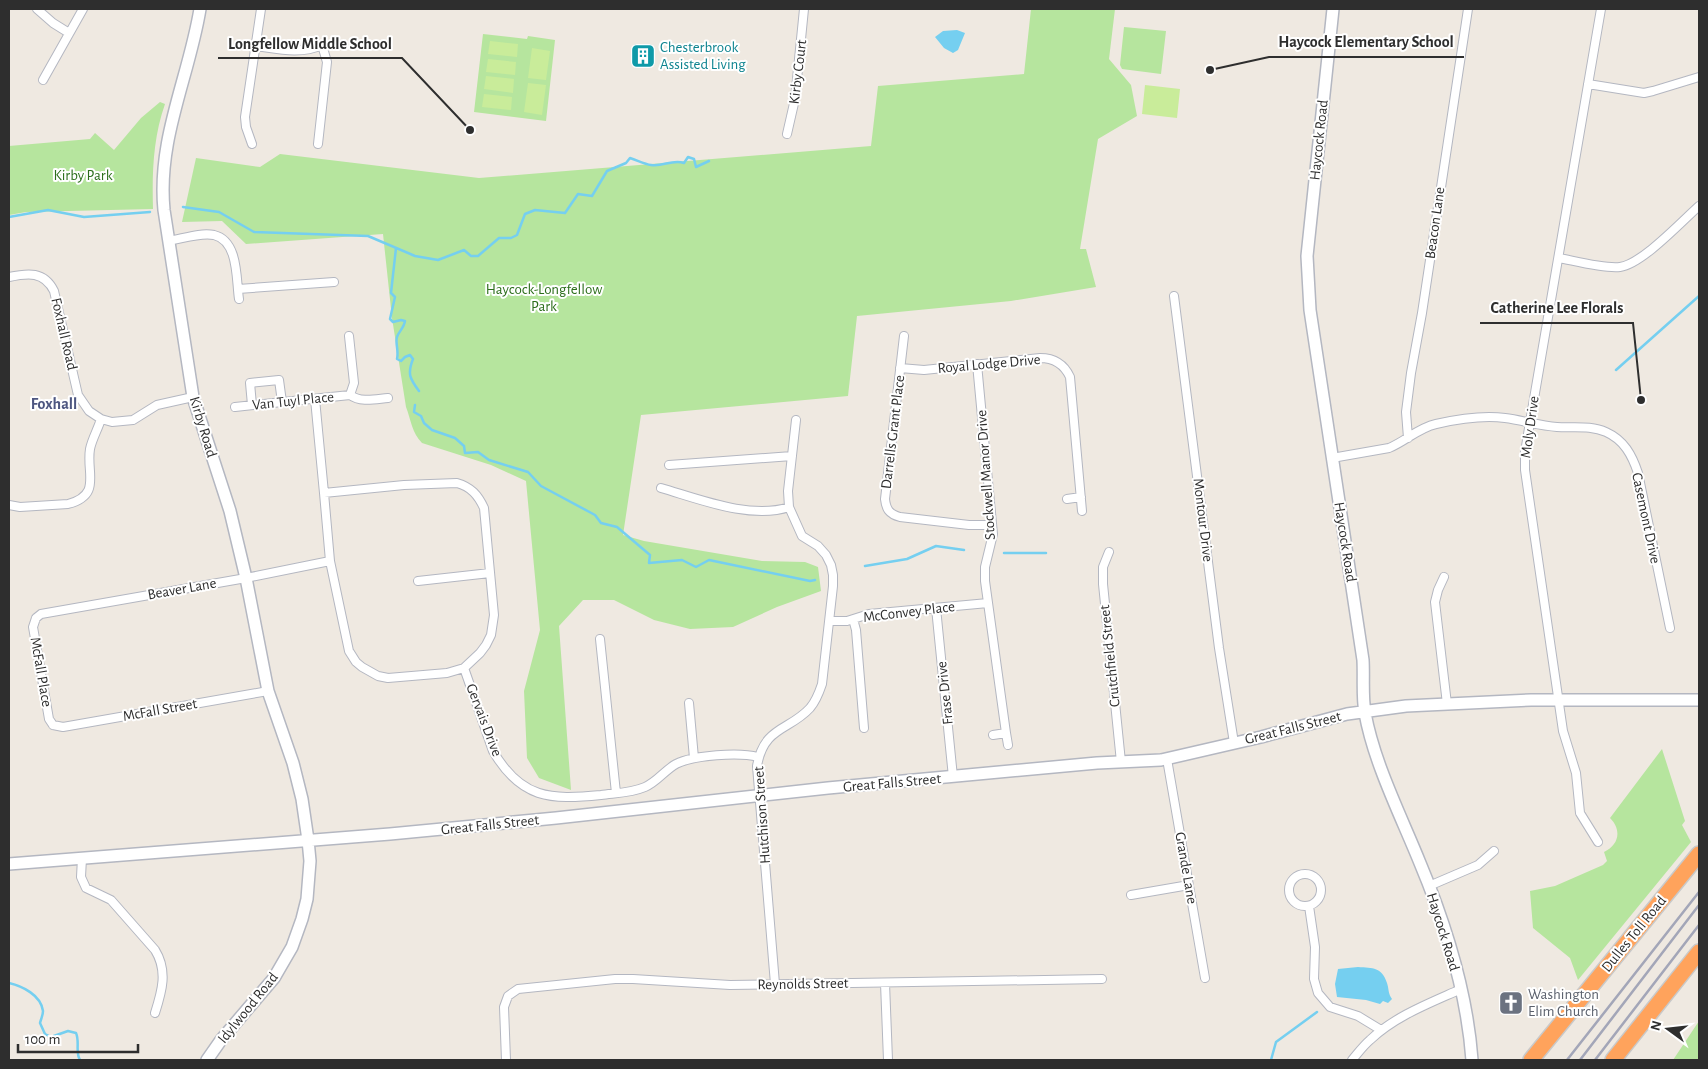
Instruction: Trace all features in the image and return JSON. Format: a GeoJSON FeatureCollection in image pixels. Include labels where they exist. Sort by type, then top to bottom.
{"type":"FeatureCollection","features":[{"type":"Feature","properties":{"kind":"highway","name":"Dulles Toll Road"},"geometry":{"type":"LineString","coordinates":[[1531,1060],[1699,854]]}},
{"type":"Feature","properties":{"kind":"highway"},"geometry":{"type":"LineString","coordinates":[[1544,1060],[1699,868]]}},
{"type":"Feature","properties":{"kind":"highway"},"geometry":{"type":"LineString","coordinates":[[1613,1060],[1699,952]]}},
{"type":"Feature","properties":{"kind":"main road","name":"Kirby Road"},"geometry":{"type":"LineString","coordinates":[[200,9],[194,42],[168,132],[162,196],[193,397],[230,511],[246,578],[268,691],[293,763],[301,793],[308,840]]}},
{"type":"Feature","properties":{"kind":"main road","name":"Haycock Road"},"geometry":{"type":"LineString","coordinates":[[1333,9],[1307,256],[1310,310],[1363,660],[1365,712],[1372,742],[1429,886],[1451,950],[1468,1020],[1472,1060]]}},
{"type":"Feature","properties":{"kind":"main road","name":"Great Falls Street"},"geometry":{"type":"LineString","coordinates":[[9,864],[390,834],[953,777],[1167,759],[1347,715],[1406,706],[1558,700],[1699,700]]}},
{"type":"Feature","properties":{"kind":"main road","name":"Idylwood Road"},"geometry":{"type":"LineString","coordinates":[[207,1060],[221,1040],[274,978],[292,947],[307,899],[310,861],[308,840]]}},
{"type":"Feature","properties":{"kind":"street"},"geometry":{"type":"LineString","coordinates":[[37,9],[53,23],[69,33]]}},
{"type":"Feature","properties":{"kind":"street"},"geometry":{"type":"LineString","coordinates":[[43,80],[83,9]]}},
{"type":"Feature","properties":{"kind":"street"},"geometry":{"type":"LineString","coordinates":[[252,144],[246,127],[245,117],[261,9]]}},
{"type":"Feature","properties":{"kind":"street","name":"Kirby Court"},"geometry":{"type":"LineString","coordinates":[[787,134],[795,99],[804,9]]}},
{"type":"Feature","properties":{"kind":"street","name":"Beacon Lane"},"geometry":{"type":"LineString","coordinates":[[1408,438],[1406,412],[1411,373],[1422,313],[1468,9]]}},
{"type":"Feature","properties":{"kind":"street","name":"Moly Drive"},"geometry":{"type":"LineString","coordinates":[[1598,842],[1580,812],[1576,773],[1563,731],[1526,487],[1526,452],[1601,9]]}},
{"type":"Feature","properties":{"kind":"street"},"geometry":{"type":"LineString","coordinates":[[255,46],[295,51],[313,49],[322,45],[327,62],[318,144]]}},
{"type":"Feature","properties":{"kind":"street"},"geometry":{"type":"LineString","coordinates":[[1588,84],[1644,92],[1653,91],[1699,76]]}},
{"type":"Feature","properties":{"kind":"street"},"geometry":{"type":"LineString","coordinates":[[1558,258],[1612,267],[1628,264],[1641,258],[1699,206]]}},
{"type":"Feature","properties":{"kind":"street"},"geometry":{"type":"LineString","coordinates":[[168,240],[208,235],[221,238],[226,242],[233,256],[239,299]]}},
{"type":"Feature","properties":{"kind":"street","name":"Foxhall Road"},"geometry":{"type":"LineString","coordinates":[[9,277],[36,274],[51,285],[78,395],[88,411],[101,419]]}},
{"type":"Feature","properties":{"kind":"street"},"geometry":{"type":"LineString","coordinates":[[238,289],[334,282]]}},
{"type":"Feature","properties":{"kind":"street","name":"Montour Drive"},"geometry":{"type":"LineString","coordinates":[[1174,296],[1219,648],[1234,743]]}},
{"type":"Feature","properties":{"kind":"street","name":"Van Tuyl Place"},"geometry":{"type":"LineString","coordinates":[[349,336],[354,383],[350,395]]}},
{"type":"Feature","properties":{"kind":"street","name":"Darrells Grant Place"},"geometry":{"type":"LineString","coordinates":[[904,336],[885,499],[887,509],[890,513],[900,517],[970,525],[992,524]]}},
{"type":"Feature","properties":{"kind":"street","name":"Royal Lodge Drive"},"geometry":{"type":"LineString","coordinates":[[900,368],[924,370],[1045,358],[1055,361],[1070,376],[1081,497]]}},
{"type":"Feature","properties":{"kind":"street","name":"Stockwell Manor Drive"},"geometry":{"type":"LineString","coordinates":[[977,364],[992,524],[992,542],[984,573],[1008,746]]}},
{"type":"Feature","properties":{"kind":"street"},"geometry":{"type":"LineString","coordinates":[[252,405],[250,383],[280,380],[282,402]]}},
{"type":"Feature","properties":{"kind":"street","name":"Van Tuyl Place"},"geometry":{"type":"LineString","coordinates":[[235,407],[350,395],[355,399],[363,400],[388,398]]}},
{"type":"Feature","properties":{"kind":"street"},"geometry":{"type":"LineString","coordinates":[[9,505],[20,507],[74,503],[84,496],[91,482],[90,448],[101,419],[112,422],[133,420],[157,405],[193,397]]}},
{"type":"Feature","properties":{"kind":"street"},"geometry":{"type":"LineString","coordinates":[[315,399],[330,561],[349,651],[356,662],[378,676],[388,678],[447,673],[464,668],[480,654],[491,635],[494,615],[484,508],[480,500],[469,488],[457,483],[404,485],[324,494]]}},
{"type":"Feature","properties":{"kind":"street","name":"Casemont Drive"},"geometry":{"type":"LineString","coordinates":[[1332,458],[1389,448],[1420,430],[1436,424],[1470,418],[1504,418],[1556,427],[1597,428],[1615,437],[1629,451],[1638,473],[1670,628]]}},
{"type":"Feature","properties":{"kind":"street"},"geometry":{"type":"LineString","coordinates":[[662,488],[729,507],[772,511],[789,507],[788,491],[796,420]]}},
{"type":"Feature","properties":{"kind":"street"},"geometry":{"type":"LineString","coordinates":[[669,465],[792,456]]}},
{"type":"Feature","properties":{"kind":"street"},"geometry":{"type":"LineString","coordinates":[[1067,499],[1081,497],[1082,511]]}},
{"type":"Feature","properties":{"kind":"street","name":"Hutchison Street"},"geometry":{"type":"LineString","coordinates":[[775,984],[759,796],[758,757],[762,748],[776,731],[809,710],[819,694],[822,684],[833,586],[831,565],[826,555],[818,546],[802,536],[789,507]]}},
{"type":"Feature","properties":{"kind":"street","name":"Crutchfield Street"},"geometry":{"type":"LineString","coordinates":[[1109,552],[1103,567],[1103,584],[1121,762]]}},
{"type":"Feature","properties":{"kind":"street","name":"Beaver Lane"},"geometry":{"type":"LineString","coordinates":[[33,617],[330,561]]}},
{"type":"Feature","properties":{"kind":"street"},"geometry":{"type":"LineString","coordinates":[[418,581],[490,574]]}},
{"type":"Feature","properties":{"kind":"street"},"geometry":{"type":"LineString","coordinates":[[1444,577],[1435,602],[1447,704]]}},
{"type":"Feature","properties":{"kind":"street","name":"McConvey Place"},"geometry":{"type":"LineString","coordinates":[[830,621],[841,622],[869,614],[988,603]]}},
{"type":"Feature","properties":{"kind":"street","name":"Frase Drive"},"geometry":{"type":"LineString","coordinates":[[936,608],[953,777]]}},
{"type":"Feature","properties":{"kind":"street","name":"McFall Place"},"geometry":{"type":"LineString","coordinates":[[33,617],[33,627],[52,727]]}},
{"type":"Feature","properties":{"kind":"street"},"geometry":{"type":"LineString","coordinates":[[853,619],[856,630],[864,728]]}},
{"type":"Feature","properties":{"kind":"street"},"geometry":{"type":"LineString","coordinates":[[600,639],[616,793]]}},
{"type":"Feature","properties":{"kind":"street","name":"Gervais Drive"},"geometry":{"type":"LineString","coordinates":[[464,668],[493,752],[509,774],[520,784],[529,790],[541,794],[565,798],[630,792],[648,786],[675,765],[694,758],[741,754],[758,757]]}},
{"type":"Feature","properties":{"kind":"street","name":"McFall Street"},"geometry":{"type":"LineString","coordinates":[[52,727],[63,727],[268,691]]}},
{"type":"Feature","properties":{"kind":"street"},"geometry":{"type":"LineString","coordinates":[[689,703],[694,758]]}},
{"type":"Feature","properties":{"kind":"street"},"geometry":{"type":"LineString","coordinates":[[993,735],[1006,733]]}},
{"type":"Feature","properties":{"kind":"street","name":"Grande Lane"},"geometry":{"type":"LineString","coordinates":[[1167,759],[1205,978]]}},
{"type":"Feature","properties":{"kind":"street"},"geometry":{"type":"LineString","coordinates":[[1429,886],[1478,865],[1494,852]]}},
{"type":"Feature","properties":{"kind":"street"},"geometry":{"type":"LineString","coordinates":[[82,858],[81,877],[86,888],[111,900],[159,957],[164,976],[155,1013]]}},
{"type":"Feature","properties":{"kind":"street"},"geometry":{"type":"LineString","coordinates":[[1302,873],[1308,873],[1317,878],[1321,888],[1318,899],[1309,906],[1294,902],[1289,893],[1291,882],[1297,875],[1302,873]]}},
{"type":"Feature","properties":{"kind":"street"},"geometry":{"type":"LineString","coordinates":[[1131,895],[1189,885]]}},
{"type":"Feature","properties":{"kind":"street"},"geometry":{"type":"LineString","coordinates":[[1309,906],[1316,947],[1314,979],[1318,993],[1330,1006],[1358,1016],[1381,1030]]}},
{"type":"Feature","properties":{"kind":"street","name":"Reynolds Street"},"geometry":{"type":"LineString","coordinates":[[506,1060],[504,1007],[508,996],[518,989],[543,985],[615,979],[658,980],[700,984],[1102,979]]}},
{"type":"Feature","properties":{"kind":"street"},"geometry":{"type":"LineString","coordinates":[[885,983],[888,1060]]}},
{"type":"Feature","properties":{"kind":"street"},"geometry":{"type":"LineString","coordinates":[[1352,1060],[1369,1040],[1381,1030],[1416,1010],[1461,989]]}},
{"type":"Feature","properties":{"kind":"green space","name":"Haycock-Longfellow Park"},"geometry":{"type":"Polygon","coordinates":[[[1031,9],[1115,9],[1109,59],[1131,85],[1137,116],[1098,139],[1080,249],[1086,249],[1096,287],[1011,301],[857,316],[848,396],[641,415],[623,535],[644,541],[762,561],[805,562],[818,567],[821,591],[777,607],[733,627],[690,629],[654,620],[614,600],[583,600],[559,626],[571,790],[539,778],[527,758],[524,691],[540,630],[526,481],[491,465],[422,443],[416,435],[406,407],[392,318],[383,234],[246,244],[222,221],[182,222],[196,158],[260,167],[280,154],[479,178],[871,146],[878,86],[1024,74],[1031,9]]]}},
{"type":"Feature","properties":{"kind":"green space"},"geometry":{"type":"Polygon","coordinates":[[[1124,27],[1166,31],[1161,74],[1122,69],[1120,65],[1124,27]]]}},
{"type":"Feature","properties":{"kind":"green space"},"geometry":{"type":"Polygon","coordinates":[[[483,34],[527,39],[528,36],[555,40],[546,121],[474,112],[483,34]]]}},
{"type":"Feature","properties":{"kind":"green space"},"geometry":{"type":"Polygon","coordinates":[[[490,41],[518,44],[517,57],[488,54],[490,41]]]}},
{"type":"Feature","properties":{"kind":"green space"},"geometry":{"type":"Polygon","coordinates":[[[532,48],[550,51],[546,80],[528,78],[532,48]]]}},
{"type":"Feature","properties":{"kind":"green space"},"geometry":{"type":"Polygon","coordinates":[[[488,59],[516,62],[515,75],[486,72],[488,59]]]}},
{"type":"Feature","properties":{"kind":"green space"},"geometry":{"type":"Polygon","coordinates":[[[486,76],[514,79],[513,93],[484,89],[486,76]]]}},
{"type":"Feature","properties":{"kind":"green space"},"geometry":{"type":"Polygon","coordinates":[[[528,83],[546,85],[542,115],[524,112],[528,83]]]}},
{"type":"Feature","properties":{"kind":"green space"},"geometry":{"type":"Polygon","coordinates":[[[1145,85],[1180,89],[1177,118],[1142,114],[1145,85]]]}},
{"type":"Feature","properties":{"kind":"green space"},"geometry":{"type":"Polygon","coordinates":[[[484,94],[512,97],[511,110],[482,107],[484,94]]]}},
{"type":"Feature","properties":{"kind":"green space","name":"Kirby Park"},"geometry":{"type":"Polygon","coordinates":[[[160,102],[165,104],[154,156],[153,209],[26,212],[9,215],[9,146],[90,139],[95,133],[114,150],[141,118],[160,102]]]}},
{"type":"Feature","properties":{"kind":"green space"},"geometry":{"type":"Polygon","coordinates":[[[1662,749],[1685,821],[1682,825],[1691,842],[1578,980],[1570,958],[1533,928],[1530,891],[1555,886],[1603,865],[1607,861],[1604,852],[1613,845],[1617,837],[1616,827],[1610,818],[1662,749]]]}},
{"type":"Feature","properties":{"kind":"green space"},"geometry":{"type":"Polygon","coordinates":[[[1699,1021],[1699,1060],[1673,1060],[1699,1021]]]}},
{"type":"Feature","properties":{"kind":"water"},"geometry":{"type":"Polygon","coordinates":[[[957,30],[965,33],[958,50],[953,53],[944,48],[935,37],[943,31],[957,30]]]}},
{"type":"Feature","properties":{"kind":"water"},"geometry":{"type":"Polygon","coordinates":[[[1372,968],[1380,971],[1385,978],[1392,999],[1388,1003],[1383,1001],[1380,1004],[1366,1000],[1337,997],[1335,984],[1338,969],[1372,968]]]}},
{"type":"Feature","properties":{"kind":"waterway"},"geometry":{"type":"LineString","coordinates":[[183,207],[219,212],[254,232],[368,236],[415,256],[438,260],[464,250],[471,256],[478,256],[499,238],[511,238],[517,235],[525,214],[535,210],[565,213],[578,194],[592,196],[607,171],[626,163],[630,158],[655,165],[675,162],[684,163],[688,157],[694,159],[696,167],[709,161]]}},
{"type":"Feature","properties":{"kind":"waterway"},"geometry":{"type":"LineString","coordinates":[[9,217],[48,210],[84,217],[150,212]]}},
{"type":"Feature","properties":{"kind":"waterway"},"geometry":{"type":"LineString","coordinates":[[396,248],[391,293],[395,297],[390,319],[393,322],[405,321],[397,339],[397,359],[401,361],[410,355],[413,359],[410,376],[419,391]]}},
{"type":"Feature","properties":{"kind":"waterway"},"geometry":{"type":"LineString","coordinates":[[1616,370],[1699,296]]}},
{"type":"Feature","properties":{"kind":"waterway"},"geometry":{"type":"LineString","coordinates":[[415,405],[414,412],[421,416],[424,423],[432,430],[455,438],[464,446],[465,453],[478,452],[489,460],[528,472],[541,486],[595,515],[601,523],[617,527],[650,555],[649,563],[682,560],[696,567],[709,560],[810,581],[815,580]]}},
{"type":"Feature","properties":{"kind":"waterway"},"geometry":{"type":"LineString","coordinates":[[865,566],[907,559],[936,546],[964,550]]}},
{"type":"Feature","properties":{"kind":"waterway"},"geometry":{"type":"LineString","coordinates":[[1004,553],[1046,553]]}},
{"type":"Feature","properties":{"kind":"waterway"},"geometry":{"type":"LineString","coordinates":[[9,983],[20,986],[39,1000],[43,1011],[40,1023],[45,1034],[51,1037],[68,1031],[76,1033],[80,1060]]}},
{"type":"Feature","properties":{"kind":"waterway"},"geometry":{"type":"LineString","coordinates":[[1271,1060],[1276,1042],[1317,1012]]}},
{"type":"Feature","properties":{"kind":"railway"},"geometry":{"type":"LineString","coordinates":[[1567,1060],[1699,892]]}},
{"type":"Feature","properties":{"kind":"railway"},"geometry":{"type":"LineString","coordinates":[[1580,1060],[1699,905]]}},
{"type":"Feature","properties":{"kind":"railway"},"geometry":{"type":"LineString","coordinates":[[1595,1060],[1699,925]]}},
{"type":"Feature","properties":{"kind":"place","name":"Chesterbrook Assisted Living"},"geometry":{"type":"Point","coordinates":[643,56]}},
{"type":"Feature","properties":{"kind":"place","name":"Haycock Elementary School"},"geometry":{"type":"Point","coordinates":[1210,70]}},
{"type":"Feature","properties":{"kind":"place","name":"Longfellow Middle School"},"geometry":{"type":"Point","coordinates":[470,130]}},
{"type":"Feature","properties":{"kind":"place","name":"Catherine Lee Florals"},"geometry":{"type":"Point","coordinates":[1641,400]}},
{"type":"Feature","properties":{"kind":"place","name":"Washington Elim Church"},"geometry":{"type":"Point","coordinates":[1511,1003]}},
{"type":"Feature","properties":{"kind":"district","name":"Foxhall"},"geometry":{"type":"Point","coordinates":[54,404]}}]}
